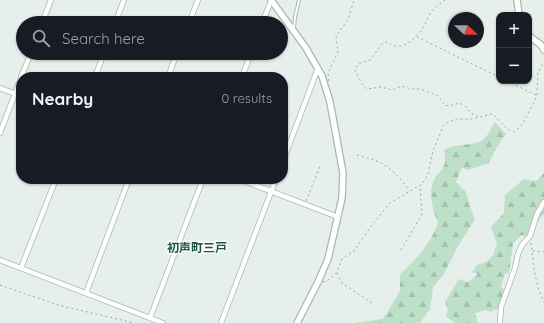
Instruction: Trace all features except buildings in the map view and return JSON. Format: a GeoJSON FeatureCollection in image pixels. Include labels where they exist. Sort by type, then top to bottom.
{"type":"FeatureCollection","features":[{"type":"Feature","properties":{"kind":"street"},"geometry":{"type":"LineString","coordinates":[[45,16],[51,0]]}},
{"type":"Feature","properties":{"kind":"street"},"geometry":{"type":"LineString","coordinates":[[118,16],[124,0]]}},
{"type":"Feature","properties":{"kind":"street"},"geometry":{"type":"LineString","coordinates":[[192,16],[198,0]]}},
{"type":"Feature","properties":{"kind":"street"},"geometry":{"type":"LineString","coordinates":[[271,0],[282,16]]}},
{"type":"Feature","properties":{"kind":"street"},"geometry":{"type":"LineString","coordinates":[[265,16],[271,0]]}},
{"type":"Feature","properties":{"kind":"street"},"geometry":{"type":"LineString","coordinates":[[517,0],[519,12]]}},
{"type":"Feature","properties":{"kind":"street"},"geometry":{"type":"LineString","coordinates":[[288,24],[306,48],[318,68],[326,87],[343,173],[342,198],[328,259],[297,323]]}},
{"type":"Feature","properties":{"kind":"street"},"geometry":{"type":"LineString","coordinates":[[532,38],[543,46]]}},
{"type":"Feature","properties":{"kind":"street"},"geometry":{"type":"LineString","coordinates":[[23,72],[28,60]]}},
{"type":"Feature","properties":{"kind":"street"},"geometry":{"type":"LineString","coordinates":[[96,72],[101,60]]}},
{"type":"Feature","properties":{"kind":"street"},"geometry":{"type":"LineString","coordinates":[[170,72],[174,60]]}},
{"type":"Feature","properties":{"kind":"street"},"geometry":{"type":"LineString","coordinates":[[244,72],[248,60]]}},
{"type":"Feature","properties":{"kind":"street"},"geometry":{"type":"LineString","coordinates":[[288,148],[318,68]]}},
{"type":"Feature","properties":{"kind":"street"},"geometry":{"type":"LineString","coordinates":[[0,88],[15,94],[0,133]]}},
{"type":"Feature","properties":{"kind":"street"},"geometry":{"type":"LineString","coordinates":[[22,268],[54,184]]}},
{"type":"Feature","properties":{"kind":"street"},"geometry":{"type":"LineString","coordinates":[[86,293],[127,184]]}},
{"type":"Feature","properties":{"kind":"street"},"geometry":{"type":"LineString","coordinates":[[150,318],[201,184]]}},
{"type":"Feature","properties":{"kind":"street"},"geometry":{"type":"LineString","coordinates":[[252,184],[338,217]]}},
{"type":"Feature","properties":{"kind":"street"},"geometry":{"type":"LineString","coordinates":[[221,323],[274,184]]}},
{"type":"Feature","properties":{"kind":"street"},"geometry":{"type":"LineString","coordinates":[[500,323],[501,306],[514,271],[518,254],[522,245],[530,236],[537,214],[544,202]]}},
{"type":"Feature","properties":{"kind":"street"},"geometry":{"type":"LineString","coordinates":[[0,260],[164,323]]}},
{"type":"Feature","properties":{"kind":"lane"},"geometry":{"type":"LineString","coordinates":[[293,31],[299,0]]}},
{"type":"Feature","properties":{"kind":"path"},"geometry":{"type":"LineString","coordinates":[[326,87],[329,86],[328,73],[338,52],[336,36],[348,20],[354,0]]}},
{"type":"Feature","properties":{"kind":"path"},"geometry":{"type":"LineString","coordinates":[[445,0],[432,11],[417,37],[408,44],[402,46],[396,47],[387,42],[383,43],[370,60],[358,64],[355,71],[364,87],[370,89],[381,87],[392,90],[402,86],[411,89],[420,89],[437,95],[445,105],[449,106],[460,103],[471,113],[480,117]]}},
{"type":"Feature","properties":{"kind":"path"},"geometry":{"type":"LineString","coordinates":[[417,37],[496,76]]}},
{"type":"Feature","properties":{"kind":"path"},"geometry":{"type":"LineString","coordinates":[[318,282],[327,281],[337,272],[342,259],[354,251],[384,210],[397,198],[420,186],[428,174],[433,151],[444,124],[456,119],[472,119],[491,114],[494,115],[507,129],[514,132],[522,125],[537,96],[538,73],[544,61]]}},
{"type":"Feature","properties":{"kind":"path"},"geometry":{"type":"LineString","coordinates":[[516,84],[537,96]]}},
{"type":"Feature","properties":{"kind":"path"},"geometry":{"type":"LineString","coordinates":[[357,154],[380,162],[405,184],[410,191]]}},
{"type":"Feature","properties":{"kind":"path"},"geometry":{"type":"LineString","coordinates":[[305,204],[320,164]]}},
{"type":"Feature","properties":{"kind":"path"},"geometry":{"type":"LineString","coordinates":[[401,250],[422,213],[420,186]]}},
{"type":"Feature","properties":{"kind":"path"},"geometry":{"type":"LineString","coordinates":[[530,236],[537,286],[544,302]]}},
{"type":"Feature","properties":{"kind":"path"},"geometry":{"type":"LineString","coordinates":[[532,251],[544,252]]}},
{"type":"Feature","properties":{"kind":"path"},"geometry":{"type":"LineString","coordinates":[[337,272],[342,283],[372,303]]}},
{"type":"Feature","properties":{"kind":"path"},"geometry":{"type":"LineString","coordinates":[[0,285],[58,305],[134,323]]}},
{"type":"Feature","properties":{"kind":"green space"},"geometry":{"type":"Polygon","coordinates":[[[495,122],[506,134],[489,163],[468,170],[462,167],[456,182],[466,192],[475,219],[457,248],[444,274],[433,287],[430,309],[420,323],[354,323],[383,319],[400,291],[400,274],[427,245],[435,231],[438,223],[433,207],[431,189],[435,178],[444,165],[444,150],[454,146],[473,144],[481,141],[487,135],[495,122]]]}},
{"type":"Feature","properties":{"kind":"green space"},"geometry":{"type":"Polygon","coordinates":[[[544,173],[544,213],[527,236],[521,235],[513,244],[509,273],[505,274],[501,286],[504,290],[499,308],[491,312],[486,310],[475,313],[478,323],[456,323],[446,317],[448,309],[445,302],[459,279],[468,282],[478,274],[472,272],[477,265],[486,262],[493,255],[497,243],[491,227],[504,213],[505,195],[524,179],[536,181],[544,173]]]}},
{"type":"Feature","properties":{"kind":"district","name":"初声町三戸"},"geometry":{"type":"Point","coordinates":[197,248]}}]}
